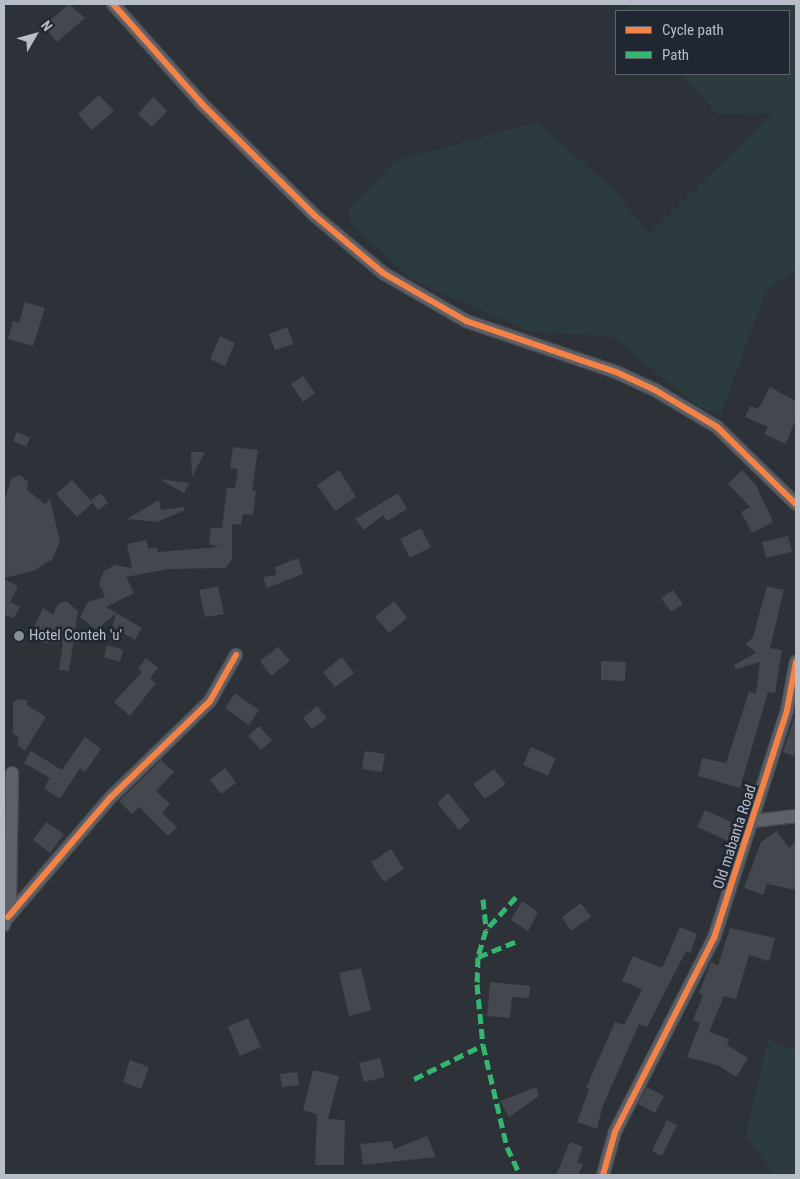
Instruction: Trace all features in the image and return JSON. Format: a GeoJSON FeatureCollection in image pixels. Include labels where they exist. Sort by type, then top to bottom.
{"type":"FeatureCollection","features":[{"type":"Feature","properties":{"kind":"street"},"geometry":{"type":"LineString","coordinates":[[113,4],[209,111],[314,215],[383,273],[466,321],[616,372],[655,390],[717,427],[796,504]]}},
{"type":"Feature","properties":{"kind":"street"},"geometry":{"type":"LineString","coordinates":[[6,921],[136,771],[210,701],[236,655]]}},
{"type":"Feature","properties":{"kind":"street","name":"Old mabanta Road"},"geometry":{"type":"LineString","coordinates":[[603,1175],[616,1132],[714,938],[754,821],[788,710],[796,662]]}},
{"type":"Feature","properties":{"kind":"street"},"geometry":{"type":"LineString","coordinates":[[6,921],[12,773]]}},
{"type":"Feature","properties":{"kind":"street"},"geometry":{"type":"LineString","coordinates":[[754,821],[796,816]]}},
{"type":"Feature","properties":{"kind":"shaded area"},"geometry":{"type":"Polygon","coordinates":[[[626,4],[796,4],[796,270],[766,290],[721,415],[699,407],[611,336],[531,332],[414,281],[350,222],[349,209],[395,161],[537,122],[614,190],[649,234],[773,113],[717,114],[682,75],[790,75],[790,10],[628,10],[626,4]]]}},
{"type":"Feature","properties":{"kind":"shaded area"},"geometry":{"type":"Polygon","coordinates":[[[768,1039],[796,1050],[796,1175],[774,1175],[746,1135],[768,1039]]]}},
{"type":"Feature","properties":{"kind":"building"},"geometry":{"type":"Polygon","coordinates":[[[69,4],[85,18],[57,42],[43,26],[69,4]]]}},
{"type":"Feature","properties":{"kind":"building"},"geometry":{"type":"Polygon","coordinates":[[[99,95],[114,111],[92,130],[78,114],[99,95]]]}},
{"type":"Feature","properties":{"kind":"building"},"geometry":{"type":"Polygon","coordinates":[[[153,97],[167,111],[152,127],[138,114],[153,97]]]}},
{"type":"Feature","properties":{"kind":"building"},"geometry":{"type":"Polygon","coordinates":[[[25,302],[45,308],[33,346],[8,339],[13,321],[19,323],[25,302]]]}},
{"type":"Feature","properties":{"kind":"building"},"geometry":{"type":"Polygon","coordinates":[[[287,327],[294,344],[275,350],[269,334],[287,327]]]}},
{"type":"Feature","properties":{"kind":"building"},"geometry":{"type":"Polygon","coordinates":[[[220,336],[235,343],[225,366],[210,359],[220,336]]]}},
{"type":"Feature","properties":{"kind":"building"},"geometry":{"type":"Polygon","coordinates":[[[303,376],[315,393],[303,402],[291,384],[303,376]]]}},
{"type":"Feature","properties":{"kind":"building"},"geometry":{"type":"Polygon","coordinates":[[[770,387],[796,401],[796,418],[786,444],[764,434],[768,427],[745,417],[750,406],[758,409],[770,387]]]}},
{"type":"Feature","properties":{"kind":"building"},"geometry":{"type":"Polygon","coordinates":[[[17,432],[30,438],[26,447],[13,441],[17,432]]]}},
{"type":"Feature","properties":{"kind":"building"},"geometry":{"type":"Polygon","coordinates":[[[233,447],[258,450],[252,491],[256,491],[253,515],[243,514],[241,525],[232,524],[232,559],[226,568],[168,569],[126,577],[134,593],[106,607],[142,628],[135,640],[112,627],[116,614],[96,630],[80,617],[88,602],[105,597],[99,584],[104,571],[115,565],[132,568],[127,544],[147,540],[148,549],[157,547],[158,552],[219,547],[209,544],[211,528],[222,528],[227,488],[235,488],[238,469],[230,468],[233,447]]]}},
{"type":"Feature","properties":{"kind":"building"},"geometry":{"type":"Polygon","coordinates":[[[191,452],[205,452],[192,477],[191,452]]]}},
{"type":"Feature","properties":{"kind":"building"},"geometry":{"type":"Polygon","coordinates":[[[339,470],[356,497],[335,511],[317,485],[339,470]]]}},
{"type":"Feature","properties":{"kind":"building"},"geometry":{"type":"Polygon","coordinates":[[[742,470],[756,485],[773,522],[752,533],[741,512],[750,507],[728,484],[742,470]]]}},
{"type":"Feature","properties":{"kind":"building"},"geometry":{"type":"Polygon","coordinates":[[[20,475],[28,482],[27,490],[45,504],[50,499],[60,542],[52,560],[33,571],[4,578],[4,504],[11,479],[20,475]]]}},
{"type":"Feature","properties":{"kind":"building"},"geometry":{"type":"Polygon","coordinates":[[[159,479],[189,483],[184,493],[159,479]]]}},
{"type":"Feature","properties":{"kind":"building"},"geometry":{"type":"Polygon","coordinates":[[[72,480],[93,503],[77,517],[56,494],[72,480]]]}},
{"type":"Feature","properties":{"kind":"building"},"geometry":{"type":"Polygon","coordinates":[[[101,493],[108,503],[98,510],[91,500],[101,493]]]}},
{"type":"Feature","properties":{"kind":"building"},"geometry":{"type":"Polygon","coordinates":[[[398,493],[407,509],[387,521],[383,515],[364,530],[355,519],[398,493]]]}},
{"type":"Feature","properties":{"kind":"building"},"geometry":{"type":"Polygon","coordinates":[[[159,500],[161,510],[184,507],[185,510],[157,522],[127,519],[159,500]]]}},
{"type":"Feature","properties":{"kind":"building"},"geometry":{"type":"Polygon","coordinates":[[[421,528],[431,547],[410,558],[400,539],[421,528]]]}},
{"type":"Feature","properties":{"kind":"building"},"geometry":{"type":"Polygon","coordinates":[[[788,536],[792,552],[766,558],[762,542],[788,536]]]}},
{"type":"Feature","properties":{"kind":"building"},"geometry":{"type":"Polygon","coordinates":[[[298,558],[303,574],[267,588],[263,577],[276,575],[275,567],[298,558]]]}},
{"type":"Feature","properties":{"kind":"building"},"geometry":{"type":"Polygon","coordinates":[[[4,579],[18,586],[10,602],[20,607],[14,618],[4,615],[4,579]]]}},
{"type":"Feature","properties":{"kind":"building"},"geometry":{"type":"Polygon","coordinates":[[[218,586],[224,614],[205,617],[199,590],[218,586]]]}},
{"type":"Feature","properties":{"kind":"building"},"geometry":{"type":"Polygon","coordinates":[[[767,586],[784,590],[770,648],[782,650],[775,693],[768,692],[740,788],[698,776],[702,758],[726,763],[749,692],[756,693],[760,662],[736,669],[734,665],[756,653],[746,644],[753,637],[767,586]]]}},
{"type":"Feature","properties":{"kind":"building"},"geometry":{"type":"Polygon","coordinates":[[[673,590],[683,604],[671,612],[661,598],[673,590]]]}},
{"type":"Feature","properties":{"kind":"building"},"geometry":{"type":"Polygon","coordinates":[[[66,601],[78,611],[69,671],[59,670],[63,643],[43,643],[29,637],[43,608],[53,615],[58,604],[66,601]]]}},
{"type":"Feature","properties":{"kind":"building"},"geometry":{"type":"Polygon","coordinates":[[[394,601],[407,618],[389,633],[375,617],[394,601]]]}},
{"type":"Feature","properties":{"kind":"building"},"geometry":{"type":"Polygon","coordinates":[[[107,645],[123,650],[120,662],[104,657],[107,645]]]}},
{"type":"Feature","properties":{"kind":"building"},"geometry":{"type":"Polygon","coordinates":[[[278,647],[290,661],[271,676],[260,661],[278,647]]]}},
{"type":"Feature","properties":{"kind":"building"},"geometry":{"type":"Polygon","coordinates":[[[342,657],[354,673],[335,687],[323,672],[342,657]]]}},
{"type":"Feature","properties":{"kind":"building"},"geometry":{"type":"Polygon","coordinates":[[[146,658],[158,668],[150,678],[156,683],[130,716],[114,702],[142,672],[138,669],[146,658]]]}},
{"type":"Feature","properties":{"kind":"building"},"geometry":{"type":"Polygon","coordinates":[[[601,661],[626,662],[625,681],[601,680],[601,661]]]}},
{"type":"Feature","properties":{"kind":"building"},"geometry":{"type":"Polygon","coordinates":[[[235,693],[259,710],[249,725],[225,708],[235,693]]]}},
{"type":"Feature","properties":{"kind":"building"},"geometry":{"type":"Polygon","coordinates":[[[18,699],[27,700],[27,705],[46,717],[25,751],[17,745],[19,738],[13,733],[13,703],[18,699]]]}},
{"type":"Feature","properties":{"kind":"building"},"geometry":{"type":"Polygon","coordinates":[[[317,706],[327,718],[312,729],[303,718],[317,706]]]}},
{"type":"Feature","properties":{"kind":"building"},"geometry":{"type":"Polygon","coordinates":[[[794,718],[796,718],[796,757],[783,752],[794,718]]]}},
{"type":"Feature","properties":{"kind":"building"},"geometry":{"type":"Polygon","coordinates":[[[259,726],[272,740],[261,750],[248,736],[259,726]]]}},
{"type":"Feature","properties":{"kind":"building"},"geometry":{"type":"Polygon","coordinates":[[[85,737],[101,749],[85,772],[80,768],[60,799],[44,788],[50,778],[24,763],[31,751],[62,770],[85,737]]]}},
{"type":"Feature","properties":{"kind":"building"},"geometry":{"type":"Polygon","coordinates":[[[531,747],[556,758],[548,776],[523,765],[531,747]]]}},
{"type":"Feature","properties":{"kind":"building"},"geometry":{"type":"Polygon","coordinates":[[[365,751],[385,754],[382,772],[362,769],[365,751]]]}},
{"type":"Feature","properties":{"kind":"building"},"geometry":{"type":"Polygon","coordinates":[[[161,760],[174,772],[156,791],[170,804],[162,813],[177,827],[168,836],[139,807],[132,814],[119,801],[161,760]]]}},
{"type":"Feature","properties":{"kind":"building"},"geometry":{"type":"Polygon","coordinates":[[[225,768],[236,783],[221,794],[210,780],[225,768]]]}},
{"type":"Feature","properties":{"kind":"building"},"geometry":{"type":"Polygon","coordinates":[[[494,769],[506,784],[485,799],[473,784],[494,769]]]}},
{"type":"Feature","properties":{"kind":"building"},"geometry":{"type":"Polygon","coordinates":[[[448,793],[470,820],[459,830],[437,803],[448,793]]]}},
{"type":"Feature","properties":{"kind":"building"},"geometry":{"type":"Polygon","coordinates":[[[705,810],[736,824],[728,841],[697,827],[705,810]]]}},
{"type":"Feature","properties":{"kind":"building"},"geometry":{"type":"Polygon","coordinates":[[[46,822],[64,834],[50,853],[33,840],[46,822]]]}},
{"type":"Feature","properties":{"kind":"building"},"geometry":{"type":"Polygon","coordinates":[[[777,831],[789,848],[796,841],[796,890],[767,884],[763,895],[744,888],[761,842],[777,831]]]}},
{"type":"Feature","properties":{"kind":"building"},"geometry":{"type":"Polygon","coordinates":[[[391,849],[404,869],[384,882],[371,862],[391,849]]]}},
{"type":"Feature","properties":{"kind":"building"},"geometry":{"type":"Polygon","coordinates":[[[522,901],[538,912],[528,931],[511,920],[522,901]]]}},
{"type":"Feature","properties":{"kind":"building"},"geometry":{"type":"Polygon","coordinates":[[[581,903],[591,917],[571,931],[562,917],[581,903]]]}},
{"type":"Feature","properties":{"kind":"building"},"geometry":{"type":"Polygon","coordinates":[[[680,927],[697,934],[690,953],[686,951],[647,1027],[639,1024],[602,1108],[597,1129],[577,1122],[589,1089],[586,1088],[615,1022],[624,1025],[642,989],[622,981],[633,956],[662,968],[680,927]]]}},
{"type":"Feature","properties":{"kind":"building"},"geometry":{"type":"Polygon","coordinates":[[[730,928],[775,938],[769,961],[749,955],[736,999],[724,996],[709,1032],[729,1039],[727,1045],[748,1058],[736,1077],[719,1066],[687,1057],[700,1023],[693,1020],[703,995],[699,993],[711,962],[718,965],[730,928]]]}},
{"type":"Feature","properties":{"kind":"building"},"geometry":{"type":"Polygon","coordinates":[[[361,968],[371,1010],[349,1016],[339,973],[361,968]]]}},
{"type":"Feature","properties":{"kind":"building"},"geometry":{"type":"Polygon","coordinates":[[[490,982],[530,986],[529,998],[512,997],[510,1018],[487,1016],[490,982]]]}},
{"type":"Feature","properties":{"kind":"building"},"geometry":{"type":"Polygon","coordinates":[[[248,1018],[261,1047],[240,1056],[228,1027],[248,1018]]]}},
{"type":"Feature","properties":{"kind":"building"},"geometry":{"type":"Polygon","coordinates":[[[380,1058],[385,1077],[364,1082],[359,1063],[380,1058]]]}},
{"type":"Feature","properties":{"kind":"building"},"geometry":{"type":"Polygon","coordinates":[[[130,1060],[149,1067],[141,1089],[123,1082],[130,1060]]]}},
{"type":"Feature","properties":{"kind":"building"},"geometry":{"type":"Polygon","coordinates":[[[313,1070],[339,1076],[328,1119],[345,1120],[344,1165],[315,1165],[317,1114],[303,1110],[313,1070]]]}},
{"type":"Feature","properties":{"kind":"building"},"geometry":{"type":"Polygon","coordinates":[[[297,1072],[299,1085],[282,1087],[280,1074],[297,1072]]]}},
{"type":"Feature","properties":{"kind":"building"},"geometry":{"type":"Polygon","coordinates":[[[536,1087],[539,1096],[509,1117],[500,1101],[536,1087]]]}},
{"type":"Feature","properties":{"kind":"building"},"geometry":{"type":"Polygon","coordinates":[[[647,1087],[664,1096],[655,1113],[638,1104],[647,1087]]]}},
{"type":"Feature","properties":{"kind":"building"},"geometry":{"type":"Polygon","coordinates":[[[667,1120],[677,1125],[662,1156],[652,1151],[667,1120]]]}},
{"type":"Feature","properties":{"kind":"building"},"geometry":{"type":"Polygon","coordinates":[[[427,1136],[436,1157],[363,1165],[360,1144],[392,1141],[394,1149],[427,1136]]]}},
{"type":"Feature","properties":{"kind":"building"},"geometry":{"type":"Polygon","coordinates":[[[570,1142],[583,1147],[577,1162],[583,1164],[578,1175],[556,1175],[570,1142]]]}},
{"type":"Feature","properties":{"kind":"marked path"},"geometry":{"type":"LineString","coordinates":[[516,897],[486,930],[478,957],[477,984],[483,1045],[507,1147],[520,1175]]}},
{"type":"Feature","properties":{"kind":"marked path"},"geometry":{"type":"LineString","coordinates":[[483,899],[486,930]]}},
{"type":"Feature","properties":{"kind":"marked path"},"geometry":{"type":"LineString","coordinates":[[478,957],[517,941]]}},
{"type":"Feature","properties":{"kind":"marked path"},"geometry":{"type":"LineString","coordinates":[[414,1079],[483,1045]]}},
{"type":"Feature","properties":{"kind":"cycle path"},"geometry":{"type":"LineString","coordinates":[[113,4],[202,104],[314,215],[383,273],[466,321],[616,372],[655,390],[717,427],[796,504]]}},
{"type":"Feature","properties":{"kind":"cycle path"},"geometry":{"type":"LineString","coordinates":[[8,917],[110,798],[210,701],[236,655]]}},
{"type":"Feature","properties":{"kind":"cycle path"},"geometry":{"type":"LineString","coordinates":[[603,1175],[615,1132],[714,938],[787,710],[796,662]]}},
{"type":"Feature","properties":{"kind":"place","name":"Hotel Conteh 'u'"},"geometry":{"type":"Point","coordinates":[19,636]}}]}
